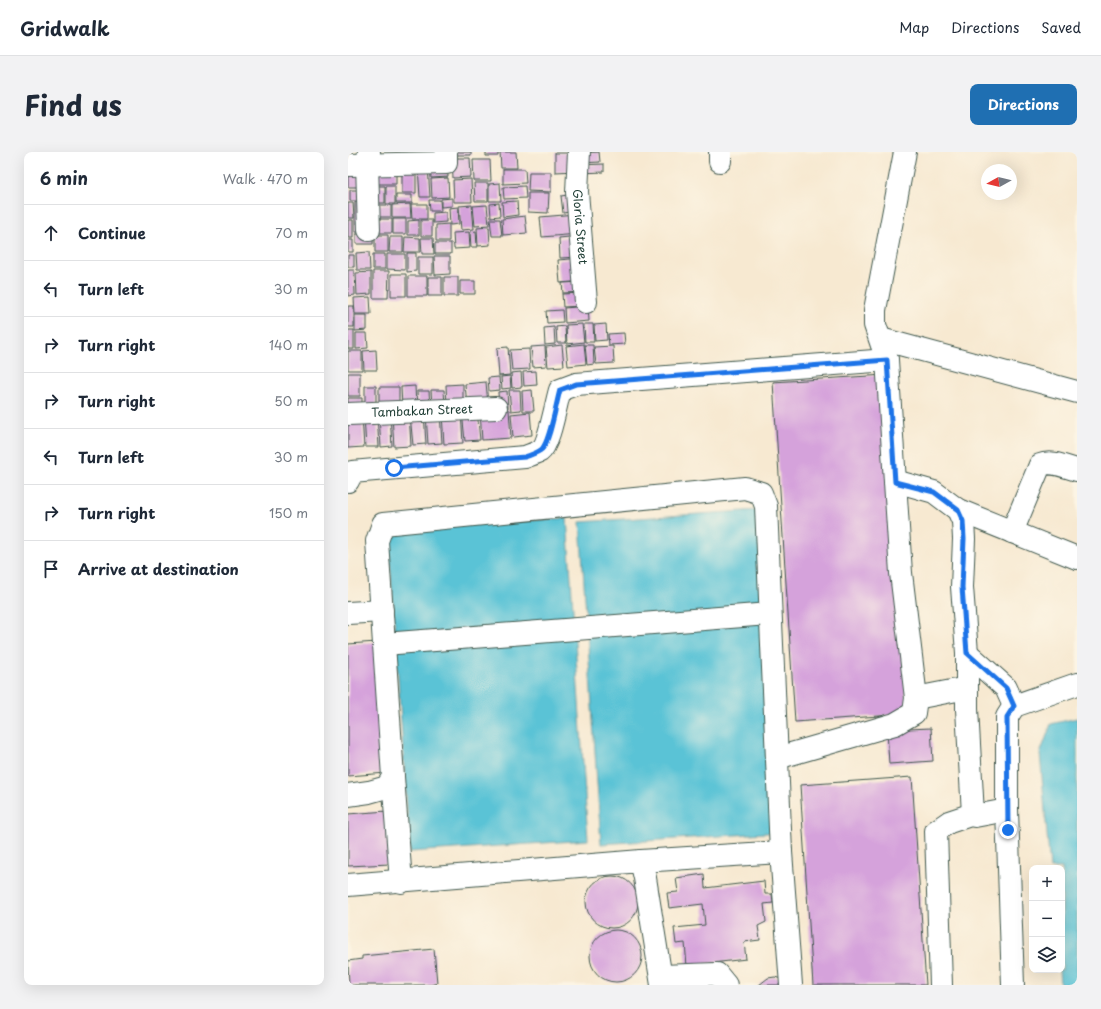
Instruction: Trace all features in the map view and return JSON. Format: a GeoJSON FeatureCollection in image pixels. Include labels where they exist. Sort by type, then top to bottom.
{"type":"FeatureCollection","features":[{"type":"Feature","properties":{"kind":"street"},"geometry":{"type":"LineString","coordinates":[[368,230],[362,160],[446,162],[446,152]]}},
{"type":"Feature","properties":{"kind":"street","name":"Gloria Street"},"geometry":{"type":"LineString","coordinates":[[579,152],[577,192],[586,302]]}},
{"type":"Feature","properties":{"kind":"street"},"geometry":{"type":"LineString","coordinates":[[777,758],[896,724],[914,713],[916,698],[901,573],[887,360],[881,339],[875,326],[875,310],[905,152]]}},
{"type":"Feature","properties":{"kind":"street"},"geometry":{"type":"LineString","coordinates":[[881,339],[1077,392]]}},
{"type":"Feature","properties":{"kind":"street"},"geometry":{"type":"LineString","coordinates":[[348,481],[352,472],[525,457],[541,450],[547,441],[560,390],[576,384],[887,360]]}},
{"type":"Feature","properties":{"kind":"street","name":"Tambakan Street"},"geometry":{"type":"LineString","coordinates":[[348,414],[496,408]]}},
{"type":"Feature","properties":{"kind":"street"},"geometry":{"type":"LineString","coordinates":[[1012,532],[1040,465],[1046,463],[1055,464],[1077,470]]}},
{"type":"Feature","properties":{"kind":"street"},"geometry":{"type":"LineString","coordinates":[[895,482],[934,492],[958,510],[1077,558]]}},
{"type":"Feature","properties":{"kind":"street"},"geometry":{"type":"LineString","coordinates":[[401,882],[377,542],[383,524],[745,488],[761,493],[766,506],[781,852],[791,985]]}},
{"type":"Feature","properties":{"kind":"street"},"geometry":{"type":"LineString","coordinates":[[958,510],[963,521],[964,539],[962,587],[967,653],[967,688],[973,814]]}},
{"type":"Feature","properties":{"kind":"street"},"geometry":{"type":"LineString","coordinates":[[348,613],[382,612]]}},
{"type":"Feature","properties":{"kind":"street"},"geometry":{"type":"LineString","coordinates":[[384,644],[770,614]]}},
{"type":"Feature","properties":{"kind":"street"},"geometry":{"type":"LineString","coordinates":[[967,653],[1006,688],[1014,706]]}},
{"type":"Feature","properties":{"kind":"street"},"geometry":{"type":"LineString","coordinates":[[1013,985],[1007,810],[1007,717],[1014,706],[1077,684]]}},
{"type":"Feature","properties":{"kind":"street"},"geometry":{"type":"LineString","coordinates":[[916,698],[967,688]]}},
{"type":"Feature","properties":{"kind":"street"},"geometry":{"type":"LineString","coordinates":[[348,795],[369,792],[387,787],[393,777]]}},
{"type":"Feature","properties":{"kind":"street"},"geometry":{"type":"LineString","coordinates":[[941,985],[936,831],[949,822],[973,814],[975,816],[1007,810]]}},
{"type":"Feature","properties":{"kind":"street"},"geometry":{"type":"LineString","coordinates":[[348,885],[401,882],[640,861],[781,852]]}},
{"type":"Feature","properties":{"kind":"street"},"geometry":{"type":"LineString","coordinates":[[640,861],[645,878],[662,981],[716,974],[726,985]]}},
{"type":"Feature","properties":{"kind":"water"},"geometry":{"type":"Polygon","coordinates":[[[758,510],[780,832],[601,844],[580,522],[758,510]]]}},
{"type":"Feature","properties":{"kind":"water"},"geometry":{"type":"Polygon","coordinates":[[[567,518],[588,840],[410,852],[388,530],[567,518]]]}},
{"type":"Feature","properties":{"kind":"water"},"geometry":{"type":"Polygon","coordinates":[[[1077,718],[1077,985],[1060,985],[1059,973],[1065,973],[1065,865],[1050,865],[1040,754],[1051,724],[1077,718]]]}},
{"type":"Feature","properties":{"kind":"building"},"geometry":{"type":"Polygon","coordinates":[[[452,152],[471,152],[471,155],[452,155],[452,152]]]}},
{"type":"Feature","properties":{"kind":"building"},"geometry":{"type":"Polygon","coordinates":[[[486,152],[498,152],[498,156],[486,156],[486,152]]]}},
{"type":"Feature","properties":{"kind":"building"},"geometry":{"type":"Polygon","coordinates":[[[500,152],[516,152],[517,168],[501,168],[500,152]]]}},
{"type":"Feature","properties":{"kind":"building"},"geometry":{"type":"Polygon","coordinates":[[[599,152],[600,162],[581,163],[581,153],[599,152]]]}},
{"type":"Feature","properties":{"kind":"building"},"geometry":{"type":"Polygon","coordinates":[[[555,153],[576,153],[577,171],[555,172],[555,153]]]}},
{"type":"Feature","properties":{"kind":"building"},"geometry":{"type":"Polygon","coordinates":[[[452,158],[470,158],[471,177],[453,178],[452,158]]]}},
{"type":"Feature","properties":{"kind":"building"},"geometry":{"type":"Polygon","coordinates":[[[473,160],[490,160],[491,181],[474,181],[473,160]]]}},
{"type":"Feature","properties":{"kind":"building"},"geometry":{"type":"Polygon","coordinates":[[[447,164],[448,177],[431,178],[430,165],[447,164]]]}},
{"type":"Feature","properties":{"kind":"building"},"geometry":{"type":"Polygon","coordinates":[[[604,164],[604,172],[581,173],[580,165],[604,164]]]}},
{"type":"Feature","properties":{"kind":"building"},"geometry":{"type":"Polygon","coordinates":[[[428,166],[430,197],[420,197],[418,167],[428,166]]]}},
{"type":"Feature","properties":{"kind":"building"},"geometry":{"type":"Polygon","coordinates":[[[348,167],[362,167],[362,187],[348,187],[348,167]]]}},
{"type":"Feature","properties":{"kind":"building"},"geometry":{"type":"Polygon","coordinates":[[[371,167],[396,167],[396,184],[371,184],[371,167]]]}},
{"type":"Feature","properties":{"kind":"building"},"geometry":{"type":"Polygon","coordinates":[[[402,167],[416,167],[416,193],[402,193],[402,167]]]}},
{"type":"Feature","properties":{"kind":"building"},"geometry":{"type":"Polygon","coordinates":[[[503,169],[525,169],[526,183],[503,184],[503,169]]]}},
{"type":"Feature","properties":{"kind":"building"},"geometry":{"type":"Polygon","coordinates":[[[529,172],[551,172],[551,192],[528,191],[529,172]]]}},
{"type":"Feature","properties":{"kind":"building"},"geometry":{"type":"Polygon","coordinates":[[[448,178],[449,197],[432,198],[431,179],[448,178]]]}},
{"type":"Feature","properties":{"kind":"building"},"geometry":{"type":"Polygon","coordinates":[[[471,179],[472,202],[454,202],[453,180],[471,179]]]}},
{"type":"Feature","properties":{"kind":"building"},"geometry":{"type":"Polygon","coordinates":[[[474,183],[488,183],[488,201],[475,201],[474,183]]]}},
{"type":"Feature","properties":{"kind":"building"},"geometry":{"type":"Polygon","coordinates":[[[500,183],[501,201],[489,201],[489,184],[500,183]]]}},
{"type":"Feature","properties":{"kind":"building"},"geometry":{"type":"Polygon","coordinates":[[[371,186],[385,186],[385,203],[371,203],[371,186]]]}},
{"type":"Feature","properties":{"kind":"building"},"geometry":{"type":"Polygon","coordinates":[[[386,186],[395,186],[395,204],[386,204],[386,186]]]}},
{"type":"Feature","properties":{"kind":"building"},"geometry":{"type":"Polygon","coordinates":[[[525,186],[526,198],[504,199],[503,187],[525,186]]]}},
{"type":"Feature","properties":{"kind":"building"},"geometry":{"type":"Polygon","coordinates":[[[350,190],[366,190],[366,201],[350,201],[350,190]]]}},
{"type":"Feature","properties":{"kind":"building"},"geometry":{"type":"Polygon","coordinates":[[[528,193],[549,193],[548,213],[528,212],[528,193]]]}},
{"type":"Feature","properties":{"kind":"building"},"geometry":{"type":"Polygon","coordinates":[[[573,194],[576,211],[563,213],[561,196],[573,194]]]}},
{"type":"Feature","properties":{"kind":"building"},"geometry":{"type":"Polygon","coordinates":[[[396,195],[412,195],[412,203],[396,203],[396,195]]]}},
{"type":"Feature","properties":{"kind":"building"},"geometry":{"type":"Polygon","coordinates":[[[452,198],[452,206],[441,207],[441,199],[452,198]]]}},
{"type":"Feature","properties":{"kind":"building"},"geometry":{"type":"Polygon","coordinates":[[[429,200],[440,200],[441,211],[430,211],[429,200]]]}},
{"type":"Feature","properties":{"kind":"building"},"geometry":{"type":"Polygon","coordinates":[[[517,201],[518,215],[503,217],[502,202],[517,201]]]}},
{"type":"Feature","properties":{"kind":"building"},"geometry":{"type":"Polygon","coordinates":[[[355,202],[366,202],[366,232],[355,232],[355,202]]]}},
{"type":"Feature","properties":{"kind":"building"},"geometry":{"type":"Polygon","coordinates":[[[348,203],[353,203],[354,218],[348,218],[348,203]]]}},
{"type":"Feature","properties":{"kind":"building"},"geometry":{"type":"Polygon","coordinates":[[[499,203],[500,216],[491,217],[490,204],[499,203]]]}},
{"type":"Feature","properties":{"kind":"building"},"geometry":{"type":"Polygon","coordinates":[[[410,204],[411,218],[392,218],[392,205],[410,204]]]}},
{"type":"Feature","properties":{"kind":"building"},"geometry":{"type":"Polygon","coordinates":[[[411,204],[427,204],[427,219],[412,219],[411,204]]]}},
{"type":"Feature","properties":{"kind":"building"},"geometry":{"type":"Polygon","coordinates":[[[372,205],[391,205],[391,217],[372,217],[372,205]]]}},
{"type":"Feature","properties":{"kind":"building"},"geometry":{"type":"Polygon","coordinates":[[[472,205],[474,229],[461,230],[459,206],[472,205]]]}},
{"type":"Feature","properties":{"kind":"building"},"geometry":{"type":"Polygon","coordinates":[[[487,205],[489,225],[475,226],[473,206],[487,205]]]}},
{"type":"Feature","properties":{"kind":"building"},"geometry":{"type":"Polygon","coordinates":[[[458,207],[459,224],[450,225],[449,208],[458,207]]]}},
{"type":"Feature","properties":{"kind":"building"},"geometry":{"type":"Polygon","coordinates":[[[446,212],[446,222],[433,223],[433,213],[446,212]]]}},
{"type":"Feature","properties":{"kind":"building"},"geometry":{"type":"Polygon","coordinates":[[[576,214],[578,234],[542,237],[540,217],[576,214]]]}},
{"type":"Feature","properties":{"kind":"building"},"geometry":{"type":"Polygon","coordinates":[[[525,216],[527,233],[503,235],[502,219],[525,216]]]}},
{"type":"Feature","properties":{"kind":"building"},"geometry":{"type":"Polygon","coordinates":[[[372,219],[392,219],[392,233],[371,233],[372,219]]]}},
{"type":"Feature","properties":{"kind":"building"},"geometry":{"type":"Polygon","coordinates":[[[393,219],[406,219],[406,234],[393,234],[393,219]]]}},
{"type":"Feature","properties":{"kind":"building"},"geometry":{"type":"Polygon","coordinates":[[[490,219],[500,219],[502,236],[492,236],[490,219]]]}},
{"type":"Feature","properties":{"kind":"building"},"geometry":{"type":"Polygon","coordinates":[[[348,220],[353,220],[353,238],[348,238],[348,220]]]}},
{"type":"Feature","properties":{"kind":"building"},"geometry":{"type":"Polygon","coordinates":[[[419,220],[419,235],[408,235],[408,221],[419,220]]]}},
{"type":"Feature","properties":{"kind":"building"},"geometry":{"type":"Polygon","coordinates":[[[421,220],[432,220],[432,236],[421,236],[421,220]]]}},
{"type":"Feature","properties":{"kind":"building"},"geometry":{"type":"Polygon","coordinates":[[[449,224],[449,241],[436,241],[436,225],[449,224]]]}},
{"type":"Feature","properties":{"kind":"building"},"geometry":{"type":"Polygon","coordinates":[[[489,227],[490,245],[478,246],[477,228],[489,227]]]}},
{"type":"Feature","properties":{"kind":"building"},"geometry":{"type":"Polygon","coordinates":[[[476,231],[477,247],[471,247],[470,232],[476,231]]]}},
{"type":"Feature","properties":{"kind":"building"},"geometry":{"type":"Polygon","coordinates":[[[469,232],[470,248],[454,249],[453,233],[469,232]]]}},
{"type":"Feature","properties":{"kind":"building"},"geometry":{"type":"Polygon","coordinates":[[[356,234],[373,234],[373,244],[356,244],[356,234]]]}},
{"type":"Feature","properties":{"kind":"building"},"geometry":{"type":"Polygon","coordinates":[[[375,235],[388,235],[388,252],[375,252],[375,235]]]}},
{"type":"Feature","properties":{"kind":"building"},"geometry":{"type":"Polygon","coordinates":[[[579,236],[580,257],[560,258],[559,238],[579,236]]]}},
{"type":"Feature","properties":{"kind":"building"},"geometry":{"type":"Polygon","coordinates":[[[390,237],[403,237],[403,252],[389,252],[390,237]]]}},
{"type":"Feature","properties":{"kind":"building"},"geometry":{"type":"Polygon","coordinates":[[[405,237],[420,238],[420,252],[404,252],[405,237]]]}},
{"type":"Feature","properties":{"kind":"building"},"geometry":{"type":"Polygon","coordinates":[[[421,238],[433,238],[434,254],[422,254],[421,238]]]}},
{"type":"Feature","properties":{"kind":"building"},"geometry":{"type":"Polygon","coordinates":[[[348,240],[353,240],[353,252],[348,252],[348,240]]]}},
{"type":"Feature","properties":{"kind":"building"},"geometry":{"type":"Polygon","coordinates":[[[435,243],[451,243],[451,254],[435,254],[435,243]]]}},
{"type":"Feature","properties":{"kind":"building"},"geometry":{"type":"Polygon","coordinates":[[[369,252],[370,270],[357,270],[356,253],[369,252]]]}},
{"type":"Feature","properties":{"kind":"building"},"geometry":{"type":"Polygon","coordinates":[[[407,253],[416,253],[416,271],[407,272],[407,253]]]}},
{"type":"Feature","properties":{"kind":"building"},"geometry":{"type":"Polygon","coordinates":[[[373,254],[385,254],[385,269],[373,269],[373,254]]]}},
{"type":"Feature","properties":{"kind":"building"},"geometry":{"type":"Polygon","coordinates":[[[387,254],[405,254],[405,270],[387,269],[387,254]]]}},
{"type":"Feature","properties":{"kind":"building"},"geometry":{"type":"Polygon","coordinates":[[[348,255],[354,255],[354,267],[348,267],[348,255]]]}},
{"type":"Feature","properties":{"kind":"building"},"geometry":{"type":"Polygon","coordinates":[[[434,256],[450,256],[450,274],[435,275],[434,256]]]}},
{"type":"Feature","properties":{"kind":"building"},"geometry":{"type":"Polygon","coordinates":[[[418,257],[433,257],[433,274],[418,274],[418,257]]]}},
{"type":"Feature","properties":{"kind":"building"},"geometry":{"type":"Polygon","coordinates":[[[582,258],[583,281],[560,283],[558,260],[582,258]]]}},
{"type":"Feature","properties":{"kind":"building"},"geometry":{"type":"Polygon","coordinates":[[[348,270],[354,270],[355,295],[348,296],[348,270]]]}},
{"type":"Feature","properties":{"kind":"building"},"geometry":{"type":"Polygon","coordinates":[[[373,271],[389,271],[388,298],[373,298],[373,271]]]}},
{"type":"Feature","properties":{"kind":"building"},"geometry":{"type":"Polygon","coordinates":[[[371,272],[371,294],[357,295],[356,273],[371,272]]]}},
{"type":"Feature","properties":{"kind":"building"},"geometry":{"type":"Polygon","coordinates":[[[391,274],[406,274],[406,296],[391,296],[391,274]]]}},
{"type":"Feature","properties":{"kind":"building"},"geometry":{"type":"Polygon","coordinates":[[[408,276],[427,276],[427,296],[408,296],[408,276]]]}},
{"type":"Feature","properties":{"kind":"building"},"geometry":{"type":"Polygon","coordinates":[[[428,277],[442,277],[442,296],[428,296],[428,277]]]}},
{"type":"Feature","properties":{"kind":"building"},"geometry":{"type":"Polygon","coordinates":[[[444,277],[458,277],[458,296],[444,296],[444,277]]]}},
{"type":"Feature","properties":{"kind":"building"},"geometry":{"type":"Polygon","coordinates":[[[460,281],[475,281],[475,294],[460,294],[460,281]]]}},
{"type":"Feature","properties":{"kind":"building"},"geometry":{"type":"Polygon","coordinates":[[[582,282],[583,292],[563,293],[562,283],[582,282]]]}},
{"type":"Feature","properties":{"kind":"building"},"geometry":{"type":"Polygon","coordinates":[[[584,293],[585,306],[563,307],[562,294],[584,293]]]}},
{"type":"Feature","properties":{"kind":"building"},"geometry":{"type":"Polygon","coordinates":[[[370,297],[371,314],[355,314],[354,298],[370,297]]]}},
{"type":"Feature","properties":{"kind":"building"},"geometry":{"type":"Polygon","coordinates":[[[348,306],[354,306],[354,327],[348,327],[348,306]]]}},
{"type":"Feature","properties":{"kind":"building"},"geometry":{"type":"Polygon","coordinates":[[[588,306],[589,321],[565,323],[564,308],[588,306]]]}},
{"type":"Feature","properties":{"kind":"building"},"geometry":{"type":"Polygon","coordinates":[[[562,310],[563,322],[547,323],[546,311],[562,310]]]}},
{"type":"Feature","properties":{"kind":"building"},"geometry":{"type":"Polygon","coordinates":[[[355,315],[367,315],[367,330],[355,331],[355,315]]]}},
{"type":"Feature","properties":{"kind":"building"},"geometry":{"type":"Polygon","coordinates":[[[582,324],[584,342],[567,344],[566,325],[582,324]]]}},
{"type":"Feature","properties":{"kind":"building"},"geometry":{"type":"Polygon","coordinates":[[[584,324],[593,324],[594,342],[585,342],[584,324]]]}},
{"type":"Feature","properties":{"kind":"building"},"geometry":{"type":"Polygon","coordinates":[[[606,324],[607,340],[595,341],[594,325],[606,324]]]}},
{"type":"Feature","properties":{"kind":"building"},"geometry":{"type":"Polygon","coordinates":[[[565,326],[566,343],[557,343],[556,327],[565,326]]]}},
{"type":"Feature","properties":{"kind":"building"},"geometry":{"type":"Polygon","coordinates":[[[554,327],[555,344],[545,345],[544,328],[554,327]]]}},
{"type":"Feature","properties":{"kind":"building"},"geometry":{"type":"Polygon","coordinates":[[[348,330],[354,330],[354,349],[348,349],[348,330]]]}},
{"type":"Feature","properties":{"kind":"building"},"geometry":{"type":"Polygon","coordinates":[[[356,333],[367,333],[368,348],[356,349],[356,333]]]}},
{"type":"Feature","properties":{"kind":"building"},"geometry":{"type":"Polygon","coordinates":[[[624,333],[625,344],[609,345],[608,334],[624,333]]]}},
{"type":"Feature","properties":{"kind":"building"},"geometry":{"type":"Polygon","coordinates":[[[584,344],[586,364],[568,366],[566,346],[584,344]]]}},
{"type":"Feature","properties":{"kind":"building"},"geometry":{"type":"Polygon","coordinates":[[[562,345],[564,366],[548,367],[546,347],[562,345]]]}},
{"type":"Feature","properties":{"kind":"building"},"geometry":{"type":"Polygon","coordinates":[[[585,345],[593,345],[594,364],[587,365],[585,345]]]}},
{"type":"Feature","properties":{"kind":"building"},"geometry":{"type":"Polygon","coordinates":[[[545,346],[546,366],[533,367],[531,347],[545,346]]]}},
{"type":"Feature","properties":{"kind":"building"},"geometry":{"type":"Polygon","coordinates":[[[613,346],[614,363],[596,364],[594,347],[613,346]]]}},
{"type":"Feature","properties":{"kind":"building"},"geometry":{"type":"Polygon","coordinates":[[[508,347],[510,375],[499,376],[497,348],[508,347]]]}},
{"type":"Feature","properties":{"kind":"building"},"geometry":{"type":"Polygon","coordinates":[[[529,349],[530,369],[512,370],[510,350],[529,349]]]}},
{"type":"Feature","properties":{"kind":"building"},"geometry":{"type":"Polygon","coordinates":[[[376,350],[377,370],[364,370],[363,351],[376,350]]]}},
{"type":"Feature","properties":{"kind":"building"},"geometry":{"type":"Polygon","coordinates":[[[348,351],[362,351],[362,370],[348,370],[348,351]]]}},
{"type":"Feature","properties":{"kind":"building"},"geometry":{"type":"Polygon","coordinates":[[[536,371],[537,385],[524,386],[523,372],[536,371]]]}},
{"type":"Feature","properties":{"kind":"building"},"geometry":{"type":"Polygon","coordinates":[[[521,372],[522,387],[512,388],[511,373],[521,372]]]}},
{"type":"Feature","properties":{"kind":"building"},"geometry":{"type":"Polygon","coordinates":[[[348,373],[360,373],[360,396],[348,396],[348,373]]]}},
{"type":"Feature","properties":{"kind":"building"},"geometry":{"type":"Polygon","coordinates":[[[885,375],[907,714],[795,722],[773,382],[885,375]]]}},
{"type":"Feature","properties":{"kind":"building"},"geometry":{"type":"Polygon","coordinates":[[[510,376],[511,388],[502,389],[501,377],[510,376]]]}},
{"type":"Feature","properties":{"kind":"building"},"geometry":{"type":"Polygon","coordinates":[[[499,377],[500,390],[489,391],[488,378],[499,377]]]}},
{"type":"Feature","properties":{"kind":"building"},"geometry":{"type":"Polygon","coordinates":[[[486,382],[488,404],[467,406],[465,384],[486,382]]]}},
{"type":"Feature","properties":{"kind":"building"},"geometry":{"type":"Polygon","coordinates":[[[463,384],[463,406],[447,406],[446,385],[463,384]]]}},
{"type":"Feature","properties":{"kind":"building"},"geometry":{"type":"Polygon","coordinates":[[[365,386],[376,386],[376,406],[365,406],[365,386]]]}},
{"type":"Feature","properties":{"kind":"building"},"geometry":{"type":"Polygon","coordinates":[[[415,386],[416,407],[402,407],[401,387],[415,386]]]}},
{"type":"Feature","properties":{"kind":"building"},"geometry":{"type":"Polygon","coordinates":[[[379,387],[399,387],[399,407],[379,408],[379,387]]]}},
{"type":"Feature","properties":{"kind":"building"},"geometry":{"type":"Polygon","coordinates":[[[431,390],[444,390],[445,406],[432,406],[431,390]]]}},
{"type":"Feature","properties":{"kind":"building"},"geometry":{"type":"Polygon","coordinates":[[[509,390],[520,390],[521,410],[511,411],[509,390]]]}},
{"type":"Feature","properties":{"kind":"building"},"geometry":{"type":"Polygon","coordinates":[[[532,390],[534,411],[523,411],[522,391],[532,390]]]}},
{"type":"Feature","properties":{"kind":"building"},"geometry":{"type":"Polygon","coordinates":[[[417,391],[429,391],[430,407],[418,407],[417,391]]]}},
{"type":"Feature","properties":{"kind":"building"},"geometry":{"type":"Polygon","coordinates":[[[507,391],[508,408],[499,408],[498,392],[507,391]]]}},
{"type":"Feature","properties":{"kind":"building"},"geometry":{"type":"Polygon","coordinates":[[[348,398],[362,398],[362,410],[348,410],[348,398]]]}},
{"type":"Feature","properties":{"kind":"building"},"geometry":{"type":"Polygon","coordinates":[[[477,410],[480,440],[465,441],[462,411],[477,410]]]}},
{"type":"Feature","properties":{"kind":"building"},"geometry":{"type":"Polygon","coordinates":[[[509,410],[511,438],[482,440],[480,412],[509,410]]]}},
{"type":"Feature","properties":{"kind":"building"},"geometry":{"type":"Polygon","coordinates":[[[461,412],[463,443],[444,444],[442,414],[461,412]]]}},
{"type":"Feature","properties":{"kind":"building"},"geometry":{"type":"Polygon","coordinates":[[[530,412],[532,435],[513,437],[511,414],[530,412]]]}},
{"type":"Feature","properties":{"kind":"building"},"geometry":{"type":"Polygon","coordinates":[[[424,413],[426,444],[413,445],[410,415],[424,413]]]}},
{"type":"Feature","properties":{"kind":"building"},"geometry":{"type":"Polygon","coordinates":[[[440,413],[442,443],[428,444],[426,414],[440,413]]]}},
{"type":"Feature","properties":{"kind":"building"},"geometry":{"type":"Polygon","coordinates":[[[409,414],[411,446],[394,447],[392,415],[409,414]]]}},
{"type":"Feature","properties":{"kind":"building"},"geometry":{"type":"Polygon","coordinates":[[[377,415],[379,447],[366,447],[364,416],[377,415]]]}},
{"type":"Feature","properties":{"kind":"building"},"geometry":{"type":"Polygon","coordinates":[[[390,415],[392,446],[381,447],[379,416],[390,415]]]}},
{"type":"Feature","properties":{"kind":"building"},"geometry":{"type":"Polygon","coordinates":[[[362,417],[364,447],[348,448],[348,418],[362,417]]]}},
{"type":"Feature","properties":{"kind":"building"},"geometry":{"type":"Polygon","coordinates":[[[377,642],[387,773],[348,776],[348,644],[377,642]]]}},
{"type":"Feature","properties":{"kind":"building"},"geometry":{"type":"Polygon","coordinates":[[[931,728],[933,761],[889,764],[887,730],[931,728]]]}},
{"type":"Feature","properties":{"kind":"building"},"geometry":{"type":"Polygon","coordinates":[[[912,777],[926,985],[813,985],[800,785],[912,777]]]}},
{"type":"Feature","properties":{"kind":"building"},"geometry":{"type":"Polygon","coordinates":[[[387,811],[390,864],[348,866],[348,814],[387,811]]]}},
{"type":"Feature","properties":{"kind":"building"},"geometry":{"type":"Polygon","coordinates":[[[704,874],[705,888],[764,881],[765,894],[772,894],[773,903],[764,904],[766,922],[758,926],[760,940],[744,942],[746,959],[687,966],[685,943],[676,944],[674,928],[705,925],[703,904],[669,908],[667,893],[678,892],[676,878],[704,874]]]}},
{"type":"Feature","properties":{"kind":"building"},"geometry":{"type":"Polygon","coordinates":[[[607,876],[617,876],[631,883],[638,897],[638,907],[631,921],[617,928],[607,928],[597,924],[590,917],[586,907],[586,897],[590,887],[597,880],[607,876]]]}},
{"type":"Feature","properties":{"kind":"building"},"geometry":{"type":"Polygon","coordinates":[[[611,930],[621,930],[635,937],[642,951],[642,961],[635,975],[621,982],[611,982],[601,978],[594,971],[590,961],[590,951],[594,941],[601,934],[611,930]]]}},
{"type":"Feature","properties":{"kind":"building"},"geometry":{"type":"Polygon","coordinates":[[[434,949],[437,983],[431,985],[349,985],[348,961],[362,959],[362,956],[434,949]]]}},
{"type":"Feature","properties":{"kind":"building"},"geometry":{"type":"Polygon","coordinates":[[[775,977],[781,979],[784,985],[759,985],[768,978],[775,977]]]}},
{"type":"Feature","properties":{"kind":"route"},"geometry":{"type":"LineString","coordinates":[[394,468],[525,457],[541,450],[547,441],[560,390],[576,384],[887,360],[895,482],[934,492],[958,510],[963,521],[964,539],[962,587],[967,653],[1006,688],[1014,706],[1007,717],[1008,830]]}}]}
